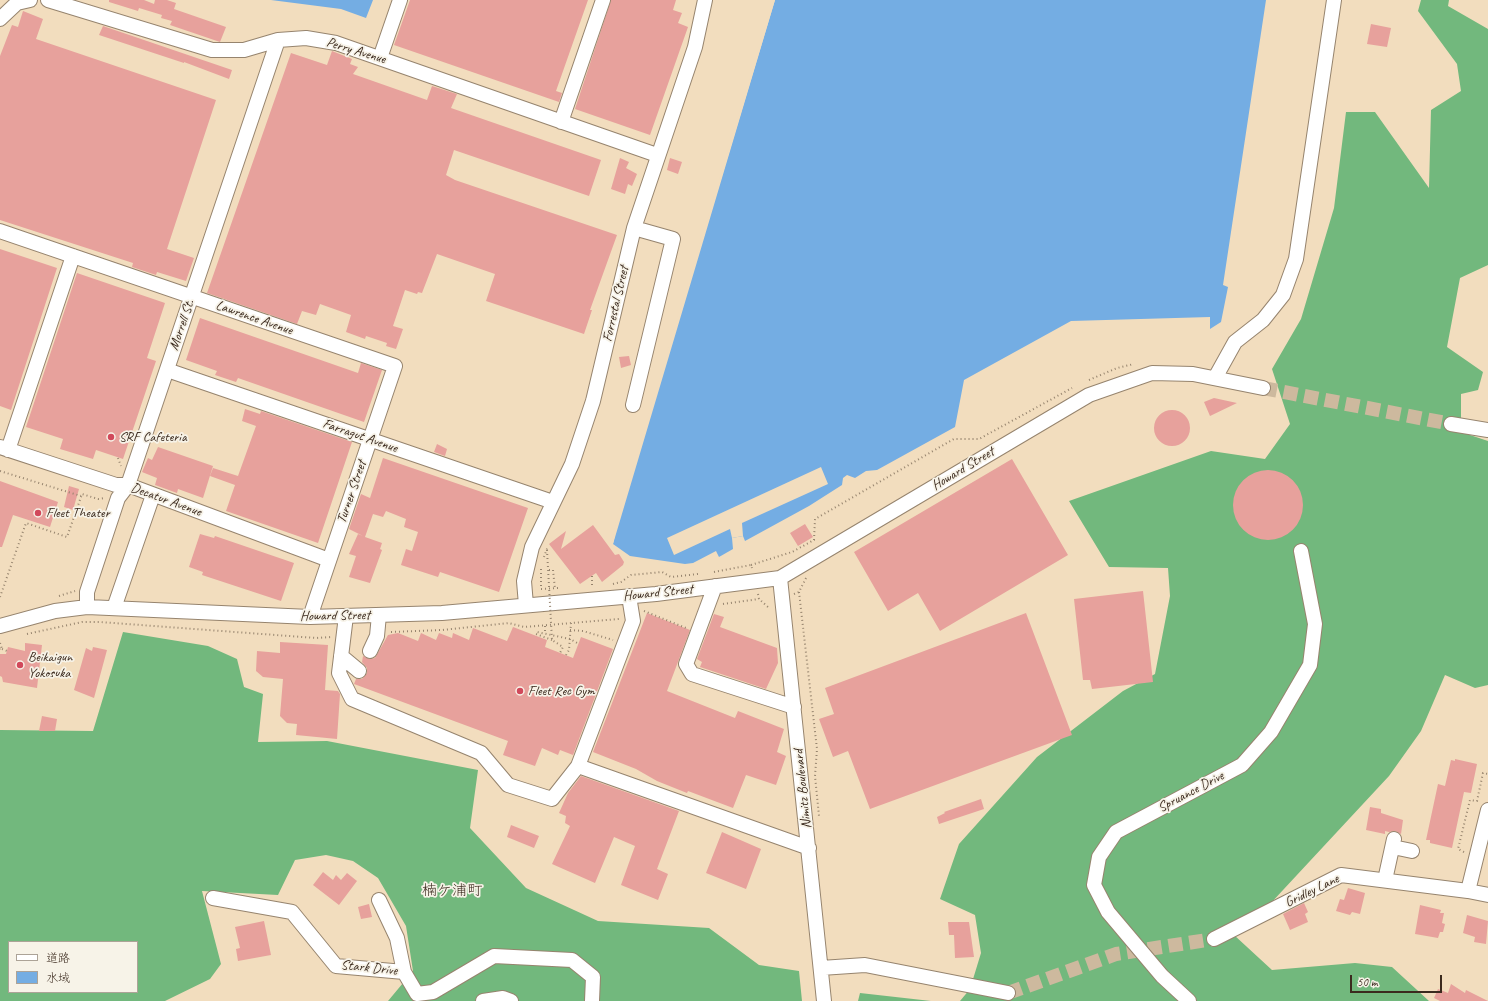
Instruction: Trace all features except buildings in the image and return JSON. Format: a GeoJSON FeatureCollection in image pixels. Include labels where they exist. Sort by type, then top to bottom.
{"type":"FeatureCollection","features":[{"type":"Feature","properties":{"kind":"street","name":"Perry Avenue"},"geometry":{"type":"LineString","coordinates":[[48,0],[212,50],[244,50],[278,40],[306,38],[336,43],[657,156]]}},
{"type":"Feature","properties":{"kind":"street"},"geometry":{"type":"LineString","coordinates":[[380,58],[400,0]]}},
{"type":"Feature","properties":{"kind":"street"},"geometry":{"type":"LineString","coordinates":[[561,122],[603,0]]}},
{"type":"Feature","properties":{"kind":"street","name":"Forrestal Street"},"geometry":{"type":"LineString","coordinates":[[526,605],[524,581],[530,554],[553,502],[570,477],[593,401],[634,228],[695,47],[705,0]]}},
{"type":"Feature","properties":{"kind":"street"},"geometry":{"type":"LineString","coordinates":[[1215,378],[1235,342],[1263,320],[1283,295],[1296,259],[1334,0]]}},
{"type":"Feature","properties":{"kind":"street"},"geometry":{"type":"LineString","coordinates":[[0,19],[23,2]]}},
{"type":"Feature","properties":{"kind":"street","name":"Morrell St."},"geometry":{"type":"LineString","coordinates":[[87,607],[87,592],[118,498],[128,486],[278,40]]}},
{"type":"Feature","properties":{"kind":"street"},"geometry":{"type":"LineString","coordinates":[[633,405],[673,239],[634,228]]}},
{"type":"Feature","properties":{"kind":"street","name":"Lawrence Avenue"},"geometry":{"type":"LineString","coordinates":[[0,231],[395,366]]}},
{"type":"Feature","properties":{"kind":"street"},"geometry":{"type":"LineString","coordinates":[[4,449],[73,256]]}},
{"type":"Feature","properties":{"kind":"street","name":"Turner Street"},"geometry":{"type":"LineString","coordinates":[[310,617],[395,366]]}},
{"type":"Feature","properties":{"kind":"street","name":"Farragut Avenue"},"geometry":{"type":"LineString","coordinates":[[167,370],[553,502]]}},
{"type":"Feature","properties":{"kind":"street","name":"Howard Street"},"geometry":{"type":"LineString","coordinates":[[0,626],[55,611],[87,607],[310,617],[442,613],[629,596],[780,578],[1089,395],[1152,373],[1193,374],[1264,388]]}},
{"type":"Feature","properties":{"kind":"street"},"geometry":{"type":"LineString","coordinates":[[1451,424],[1488,430]]}},
{"type":"Feature","properties":{"kind":"street","name":"Decatur Avenue"},"geometry":{"type":"LineString","coordinates":[[4,449],[116,485],[128,486],[329,560]]}},
{"type":"Feature","properties":{"kind":"street"},"geometry":{"type":"LineString","coordinates":[[114,608],[153,495]]}},
{"type":"Feature","properties":{"kind":"street","name":"Spruance Drive"},"geometry":{"type":"LineString","coordinates":[[1189,1001],[1162,976],[1108,912],[1094,885],[1099,857],[1116,832],[1242,765],[1271,732],[1310,665],[1315,624],[1301,551]]}},
{"type":"Feature","properties":{"kind":"street","name":"Nimitz Boulevard"},"geometry":{"type":"LineString","coordinates":[[780,578],[824,1001]]}},
{"type":"Feature","properties":{"kind":"street"},"geometry":{"type":"LineString","coordinates":[[715,586],[686,664],[692,674],[794,707]]}},
{"type":"Feature","properties":{"kind":"street"},"geometry":{"type":"LineString","coordinates":[[346,616],[339,673],[352,699],[481,753],[508,784],[552,799],[578,766],[633,621],[629,596]]}},
{"type":"Feature","properties":{"kind":"street"},"geometry":{"type":"LineString","coordinates":[[370,651],[377,636],[379,615]]}},
{"type":"Feature","properties":{"kind":"street"},"geometry":{"type":"LineString","coordinates":[[341,656],[359,671]]}},
{"type":"Feature","properties":{"kind":"street"},"geometry":{"type":"LineString","coordinates":[[578,766],[809,848]]}},
{"type":"Feature","properties":{"kind":"street"},"geometry":{"type":"LineString","coordinates":[[1468,891],[1488,810]]}},
{"type":"Feature","properties":{"kind":"street"},"geometry":{"type":"LineString","coordinates":[[1385,880],[1394,843],[1412,851]]}},
{"type":"Feature","properties":{"kind":"street","name":"Gridley Lane"},"geometry":{"type":"LineString","coordinates":[[1214,939],[1341,875],[1468,891],[1488,895]]}},
{"type":"Feature","properties":{"kind":"street","name":"Stark Drive"},"geometry":{"type":"LineString","coordinates":[[214,898],[292,912],[336,966],[404,972],[417,994],[433,992],[494,956],[572,960],[593,978],[592,1001]]}},
{"type":"Feature","properties":{"kind":"street"},"geometry":{"type":"LineString","coordinates":[[379,900],[397,938],[404,972]]}},
{"type":"Feature","properties":{"kind":"street"},"geometry":{"type":"LineString","coordinates":[[821,968],[865,965],[1008,993]]}},
{"type":"Feature","properties":{"kind":"street"},"geometry":{"type":"LineString","coordinates":[[483,1001],[503,998],[511,1001]]}},
{"type":"Feature","properties":{"kind":"path"},"geometry":{"type":"LineString","coordinates":[[0,471],[82,496],[68,537],[26,523],[0,597]]}},
{"type":"Feature","properties":{"kind":"path"},"geometry":{"type":"LineString","coordinates":[[552,640],[549,570],[547,550],[541,563],[541,589],[555,588],[562,588]]}},
{"type":"Feature","properties":{"kind":"path"},"geometry":{"type":"LineString","coordinates":[[710,573],[751,565],[753,571]]}},
{"type":"Feature","properties":{"kind":"path"},"geometry":{"type":"LineString","coordinates":[[549,570],[553,570],[555,588]]}},
{"type":"Feature","properties":{"kind":"path"},"geometry":{"type":"LineString","coordinates":[[607,585],[622,582],[631,575],[662,572],[671,577],[702,574]]}},
{"type":"Feature","properties":{"kind":"path"},"geometry":{"type":"LineString","coordinates":[[592,576],[592,587],[599,586]]}},
{"type":"Feature","properties":{"kind":"path"},"geometry":{"type":"LineString","coordinates":[[722,604],[759,599],[758,592]]}},
{"type":"Feature","properties":{"kind":"path"},"geometry":{"type":"LineString","coordinates":[[800,592],[817,749],[815,776],[820,821]]}},
{"type":"Feature","properties":{"kind":"path"},"geometry":{"type":"LineString","coordinates":[[620,618],[623,624]]}},
{"type":"Feature","properties":{"kind":"path"},"geometry":{"type":"LineString","coordinates":[[22,634],[82,622]]}},
{"type":"Feature","properties":{"kind":"path"},"geometry":{"type":"LineString","coordinates":[[566,655],[569,650],[571,623]]}},
{"type":"Feature","properties":{"kind":"path"},"geometry":{"type":"LineString","coordinates":[[545,625],[546,634]]}},
{"type":"Feature","properties":{"kind":"path"},"geometry":{"type":"LineString","coordinates":[[570,630],[583,631],[620,642]]}},
{"type":"Feature","properties":{"kind":"path"},"geometry":{"type":"LineString","coordinates":[[560,653],[563,646],[536,634],[536,632],[570,640],[579,644]]}},
{"type":"Feature","properties":{"kind":"path"},"geometry":{"type":"LineString","coordinates":[[0,642],[1,649],[7,651]]}},
{"type":"Feature","properties":{"kind":"green space"},"geometry":{"type":"Polygon","coordinates":[[[1421,0],[1449,0],[1448,6],[1488,29],[1488,265],[1460,278],[1447,347],[1483,372],[1478,390],[1461,394],[1461,432],[1488,441],[1488,685],[1475,688],[1445,675],[1421,731],[1389,776],[1270,904],[1234,935],[1272,970],[1355,963],[1392,967],[1429,1001],[960,1001],[970,989],[981,953],[975,915],[940,899],[959,844],[1037,757],[1123,691],[1155,674],[1170,596],[1168,568],[1109,567],[1069,501],[1211,451],[1265,459],[1290,424],[1272,369],[1301,319],[1334,208],[1346,112],[1375,112],[1429,188],[1431,110],[1461,91],[1457,64],[1418,11],[1421,0]]]}},
{"type":"Feature","properties":{"kind":"green space"},"geometry":{"type":"Polygon","coordinates":[[[123,632],[208,646],[237,659],[244,687],[263,694],[258,742],[327,741],[478,770],[470,828],[526,888],[598,921],[709,928],[759,965],[799,971],[802,1001],[388,1001],[413,971],[406,926],[378,878],[353,861],[326,855],[295,860],[278,895],[202,891],[221,964],[210,979],[165,1001],[0,1001],[0,730],[93,731],[123,632]]]}},
{"type":"Feature","properties":{"kind":"green space"},"geometry":{"type":"Polygon","coordinates":[[[860,993],[931,1001],[858,1001],[860,993]]]}},
{"type":"Feature","properties":{"kind":"water"},"geometry":{"type":"Polygon","coordinates":[[[271,0],[373,0],[366,18],[341,9],[271,0]]]}},
{"type":"Feature","properties":{"kind":"water"},"geometry":{"type":"Polygon","coordinates":[[[775,0],[1266,0],[1223,285],[1228,287],[1221,322],[1210,329],[1210,317],[1071,321],[964,380],[955,427],[877,470],[866,471],[855,478],[847,475],[843,478],[842,485],[809,506],[745,541],[743,536],[732,538],[733,549],[719,557],[716,551],[693,563],[685,564],[630,556],[613,544],[618,521],[775,0]]]}},
{"type":"Feature","properties":{"kind":"pier"},"geometry":{"type":"Polygon","coordinates":[[[773,0],[775,0],[613,544],[612,542],[616,521],[773,0]]]}},
{"type":"Feature","properties":{"kind":"pier"},"geometry":{"type":"Polygon","coordinates":[[[821,467],[828,484],[742,523],[743,536],[732,538],[730,529],[674,555],[667,538],[821,467]]]}},
{"type":"Feature","properties":{"kind":"tunnel"},"geometry":{"type":"LineString","coordinates":[[1263,388],[1451,424]]}},
{"type":"Feature","properties":{"kind":"tunnel"},"geometry":{"type":"LineString","coordinates":[[1008,993],[1116,954],[1214,939]]}},
{"type":"Feature","properties":{"kind":"place","name":"SRF Cafeteria"},"geometry":{"type":"Point","coordinates":[111,437]}},
{"type":"Feature","properties":{"kind":"place","name":"Fleet Theater"},"geometry":{"type":"Point","coordinates":[38,513]}},
{"type":"Feature","properties":{"kind":"place","name":"Beikaigun Yokosuka"},"geometry":{"type":"Point","coordinates":[20,665]}},
{"type":"Feature","properties":{"kind":"place","name":"Fleet Rec Gym"},"geometry":{"type":"Point","coordinates":[520,691]}},
{"type":"Feature","properties":{"kind":"district","name":"楠ケ浦町"},"geometry":{"type":"Point","coordinates":[452,891]}}]}
